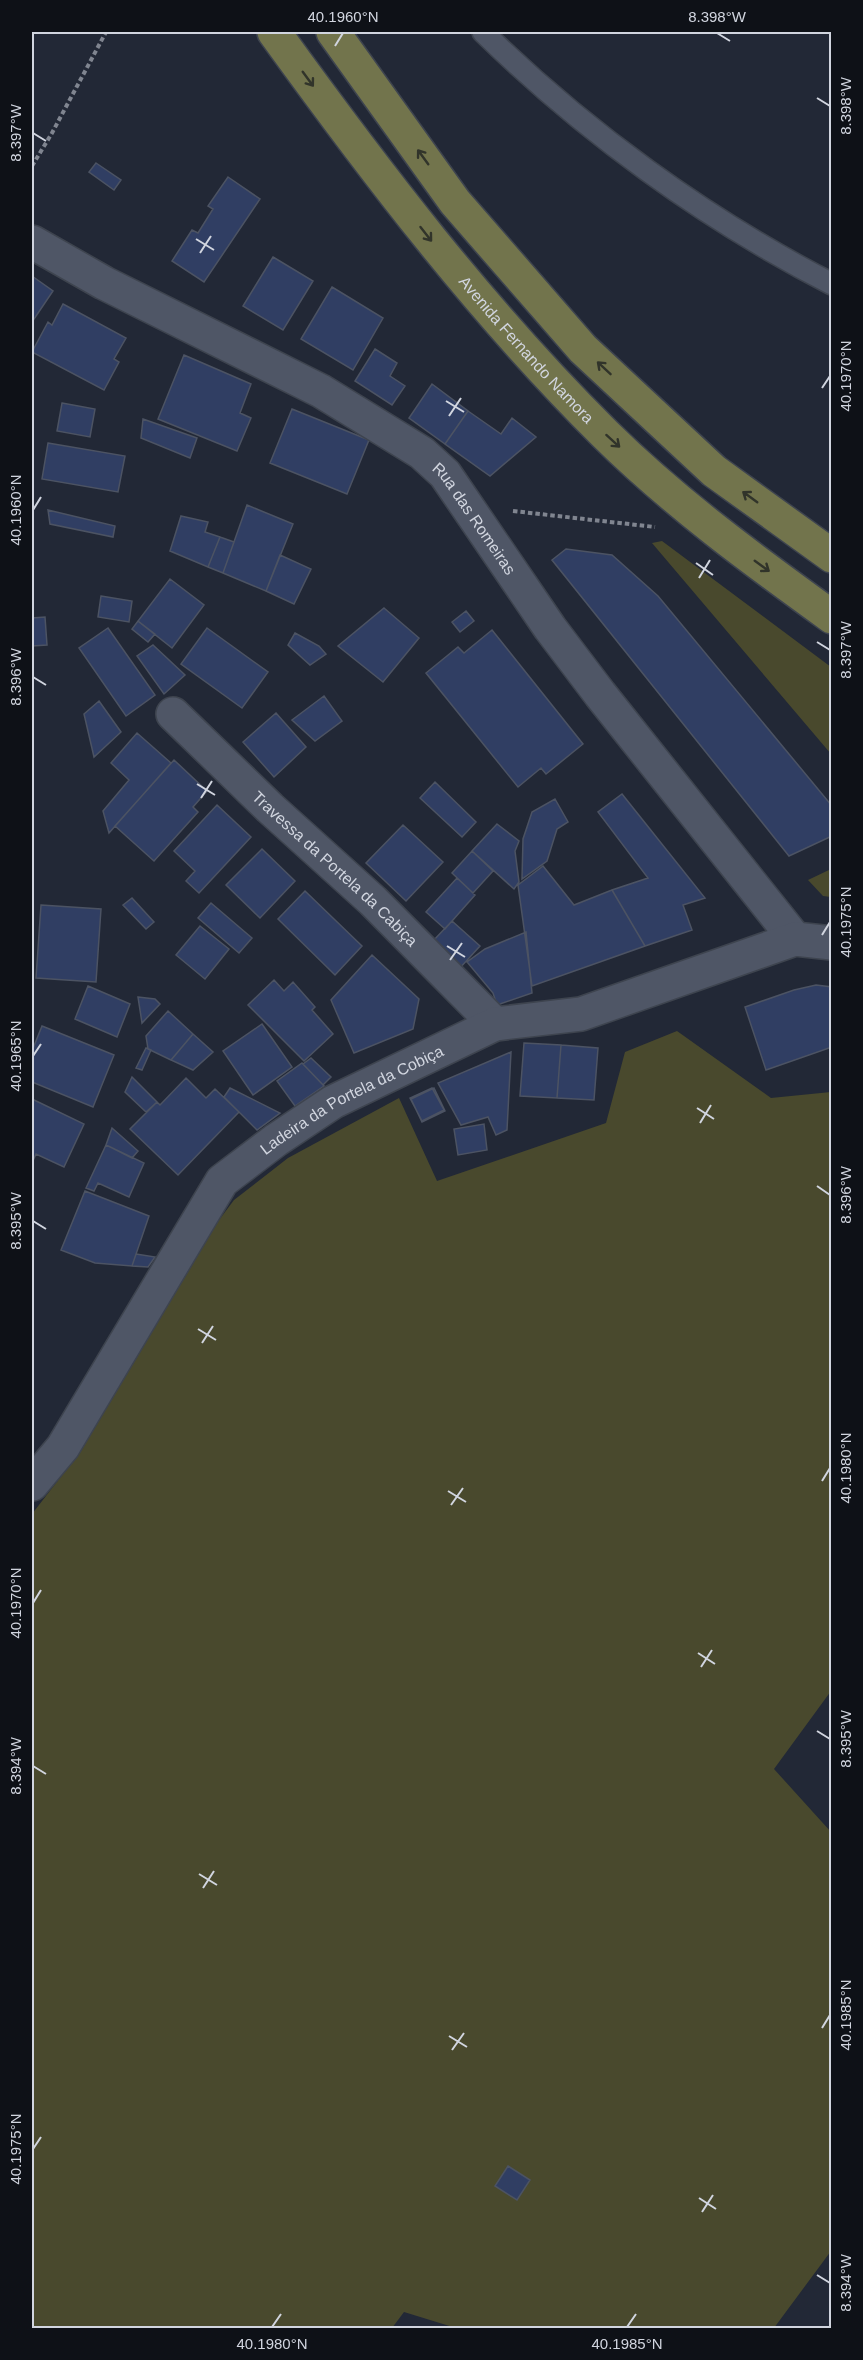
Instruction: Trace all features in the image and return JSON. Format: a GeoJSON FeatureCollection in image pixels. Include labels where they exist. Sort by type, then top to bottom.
{"type":"FeatureCollection","features":[{"type":"Feature","properties":{"kind":"main road","name":"Avenida Fernando Namora"},"geometry":{"type":"LineString","coordinates":[[274,32],[351,138],[453,269],[606,436],[688,509],[831,617]]}},
{"type":"Feature","properties":{"kind":"main road"},"geometry":{"type":"LineString","coordinates":[[333,32],[455,202],[583,349],[714,471],[831,556]]}},
{"type":"Feature","properties":{"kind":"street","name":"Rua das Romeiras"},"geometry":{"type":"LineString","coordinates":[[32,242],[104,283],[321,391],[422,453],[445,474],[501,558],[586,675],[732,863],[795,939]]}},
{"type":"Feature","properties":{"kind":"street","name":"Travessa da Portela da Cabiça"},"geometry":{"type":"LineString","coordinates":[[173,714],[270,808],[373,901],[495,1024]]}},
{"type":"Feature","properties":{"kind":"street","name":"Ladeira da Portela da Cobiça"},"geometry":{"type":"LineString","coordinates":[[32,1484],[63,1447],[222,1181],[276,1140],[333,1102],[495,1024],[581,1014],[795,939],[831,943]]}},
{"type":"Feature","properties":{"kind":"lane"},"geometry":{"type":"LineString","coordinates":[[483,32],[560,101],[641,164],[754,239],[831,284]]}},
{"type":"Feature","properties":{"kind":"path"},"geometry":{"type":"LineString","coordinates":[[32,166],[52,134],[106,32]]}},
{"type":"Feature","properties":{"kind":"path"},"geometry":{"type":"LineString","coordinates":[[468,506],[666,529]]}},
{"type":"Feature","properties":{"kind":"shaded area"},"geometry":{"type":"Polygon","coordinates":[[[662,541],[831,667],[831,754],[652,543],[662,541]]]}},
{"type":"Feature","properties":{"kind":"shaded area"},"geometry":{"type":"Polygon","coordinates":[[[831,869],[831,897],[823,896],[808,880],[831,869]]]}},
{"type":"Feature","properties":{"kind":"shaded area"},"geometry":{"type":"Polygon","coordinates":[[[677,1031],[771,1098],[831,1092],[831,1691],[774,1769],[831,1832],[831,2251],[774,2328],[456,2328],[404,2312],[392,2328],[32,2328],[32,1514],[76,1457],[204,1240],[234,1200],[288,1158],[399,1098],[437,1181],[606,1123],[625,1052],[677,1031]]]}},
{"type":"Feature","properties":{"kind":"building"},"geometry":{"type":"Polygon","coordinates":[[[96,163],[121,180],[114,190],[89,172],[96,163]]]}},
{"type":"Feature","properties":{"kind":"building"},"geometry":{"type":"Polygon","coordinates":[[[228,177],[260,199],[204,282],[172,261],[192,230],[198,233],[213,209],[208,206],[228,177]]]}},
{"type":"Feature","properties":{"kind":"building"},"geometry":{"type":"Polygon","coordinates":[[[273,257],[313,281],[283,330],[243,306],[273,257]]]}},
{"type":"Feature","properties":{"kind":"building"},"geometry":{"type":"Polygon","coordinates":[[[32,276],[53,291],[32,322],[32,276]]]}},
{"type":"Feature","properties":{"kind":"building"},"geometry":{"type":"Polygon","coordinates":[[[332,287],[383,318],[353,370],[301,339],[332,287]]]}},
{"type":"Feature","properties":{"kind":"building"},"geometry":{"type":"Polygon","coordinates":[[[63,304],[126,338],[114,359],[119,362],[104,390],[32,352],[48,322],[52,325],[63,304]]]}},
{"type":"Feature","properties":{"kind":"building"},"geometry":{"type":"Polygon","coordinates":[[[375,349],[397,363],[390,376],[405,386],[392,405],[355,381],[375,349]]]}},
{"type":"Feature","properties":{"kind":"building"},"geometry":{"type":"Polygon","coordinates":[[[184,355],[251,384],[240,413],[251,418],[237,451],[158,419],[184,355]]]}},
{"type":"Feature","properties":{"kind":"building"},"geometry":{"type":"Polygon","coordinates":[[[432,384],[468,411],[445,444],[409,418],[432,384]]]}},
{"type":"Feature","properties":{"kind":"building"},"geometry":{"type":"Polygon","coordinates":[[[62,403],[95,409],[90,437],[57,431],[62,403]]]}},
{"type":"Feature","properties":{"kind":"building"},"geometry":{"type":"Polygon","coordinates":[[[292,409],[369,440],[347,494],[270,463],[292,409]]]}},
{"type":"Feature","properties":{"kind":"building"},"geometry":{"type":"Polygon","coordinates":[[[468,411],[501,434],[512,418],[536,437],[490,476],[445,444],[468,411]]]}},
{"type":"Feature","properties":{"kind":"building"},"geometry":{"type":"Polygon","coordinates":[[[143,419],[197,438],[190,458],[141,438],[143,419]]]}},
{"type":"Feature","properties":{"kind":"building"},"geometry":{"type":"Polygon","coordinates":[[[48,443],[125,456],[118,492],[42,479],[48,443]]]}},
{"type":"Feature","properties":{"kind":"building"},"geometry":{"type":"Polygon","coordinates":[[[247,505],[293,524],[266,591],[223,573],[247,505]]]}},
{"type":"Feature","properties":{"kind":"building"},"geometry":{"type":"Polygon","coordinates":[[[48,510],[115,526],[113,537],[50,524],[48,510]]]}},
{"type":"Feature","properties":{"kind":"building"},"geometry":{"type":"Polygon","coordinates":[[[181,516],[208,522],[205,532],[220,537],[208,567],[170,551],[181,516]]]}},
{"type":"Feature","properties":{"kind":"building"},"geometry":{"type":"Polygon","coordinates":[[[220,537],[234,542],[223,573],[208,567],[220,537]]]}},
{"type":"Feature","properties":{"kind":"building"},"geometry":{"type":"Polygon","coordinates":[[[566,549],[612,555],[658,596],[832,806],[832,836],[789,856],[552,560],[566,549]]]}},
{"type":"Feature","properties":{"kind":"building"},"geometry":{"type":"Polygon","coordinates":[[[280,555],[311,569],[294,604],[266,591],[280,555]]]}},
{"type":"Feature","properties":{"kind":"building"},"geometry":{"type":"Polygon","coordinates":[[[170,579],[204,605],[172,648],[138,621],[170,579]]]}},
{"type":"Feature","properties":{"kind":"building"},"geometry":{"type":"Polygon","coordinates":[[[101,596],[132,601],[129,622],[98,617],[101,596]]]}},
{"type":"Feature","properties":{"kind":"building"},"geometry":{"type":"Polygon","coordinates":[[[384,608],[419,638],[383,682],[338,646],[384,608]]]}},
{"type":"Feature","properties":{"kind":"building"},"geometry":{"type":"Polygon","coordinates":[[[466,611],[474,621],[460,632],[452,622],[466,611]]]}},
{"type":"Feature","properties":{"kind":"building"},"geometry":{"type":"Polygon","coordinates":[[[45,617],[47,645],[32,646],[32,618],[45,617]]]}},
{"type":"Feature","properties":{"kind":"building"},"geometry":{"type":"Polygon","coordinates":[[[138,621],[155,634],[148,642],[132,629],[138,621]]]}},
{"type":"Feature","properties":{"kind":"building"},"geometry":{"type":"Polygon","coordinates":[[[108,628],[155,695],[126,716],[79,648],[108,628]]]}},
{"type":"Feature","properties":{"kind":"building"},"geometry":{"type":"Polygon","coordinates":[[[207,628],[268,672],[242,708],[181,664],[207,628]]]}},
{"type":"Feature","properties":{"kind":"building"},"geometry":{"type":"Polygon","coordinates":[[[492,630],[583,744],[546,774],[541,768],[518,787],[426,673],[458,647],[464,653],[492,630]]]}},
{"type":"Feature","properties":{"kind":"building"},"geometry":{"type":"Polygon","coordinates":[[[295,633],[319,646],[326,654],[310,665],[288,645],[295,633]]]}},
{"type":"Feature","properties":{"kind":"building"},"geometry":{"type":"Polygon","coordinates":[[[153,645],[185,675],[164,694],[137,656],[153,645]]]}},
{"type":"Feature","properties":{"kind":"building"},"geometry":{"type":"Polygon","coordinates":[[[324,696],[342,721],[315,741],[292,720],[324,696]]]}},
{"type":"Feature","properties":{"kind":"building"},"geometry":{"type":"Polygon","coordinates":[[[99,701],[121,732],[94,757],[84,714],[99,701]]]}},
{"type":"Feature","properties":{"kind":"building"},"geometry":{"type":"Polygon","coordinates":[[[276,713],[306,747],[274,777],[243,742],[276,713]]]}},
{"type":"Feature","properties":{"kind":"building"},"geometry":{"type":"Polygon","coordinates":[[[137,733],[171,763],[109,833],[103,811],[129,780],[111,763],[137,733]]]}},
{"type":"Feature","properties":{"kind":"building"},"geometry":{"type":"Polygon","coordinates":[[[174,760],[207,791],[193,807],[198,812],[154,861],[115,826],[174,760]]]}},
{"type":"Feature","properties":{"kind":"building"},"geometry":{"type":"Polygon","coordinates":[[[435,782],[476,822],[462,837],[420,798],[435,782]]]}},
{"type":"Feature","properties":{"kind":"building"},"geometry":{"type":"Polygon","coordinates":[[[622,794],[705,898],[683,905],[692,930],[645,946],[612,890],[648,878],[598,812],[622,794]]]}},
{"type":"Feature","properties":{"kind":"building"},"geometry":{"type":"Polygon","coordinates":[[[555,799],[568,822],[557,829],[547,861],[522,879],[523,839],[532,812],[555,799]]]}},
{"type":"Feature","properties":{"kind":"building"},"geometry":{"type":"Polygon","coordinates":[[[217,805],[251,837],[199,893],[186,881],[195,871],[174,851],[217,805]]]}},
{"type":"Feature","properties":{"kind":"building"},"geometry":{"type":"Polygon","coordinates":[[[497,824],[519,841],[515,851],[519,882],[514,889],[472,851],[497,824]]]}},
{"type":"Feature","properties":{"kind":"building"},"geometry":{"type":"Polygon","coordinates":[[[403,825],[443,862],[406,901],[366,863],[403,825]]]}},
{"type":"Feature","properties":{"kind":"building"},"geometry":{"type":"Polygon","coordinates":[[[262,849],[295,881],[260,918],[226,885],[262,849]]]}},
{"type":"Feature","properties":{"kind":"building"},"geometry":{"type":"Polygon","coordinates":[[[472,851],[493,871],[473,893],[452,873],[472,851]]]}},
{"type":"Feature","properties":{"kind":"building"},"geometry":{"type":"Polygon","coordinates":[[[543,866],[574,905],[612,890],[645,946],[532,986],[518,885],[543,866]]]}},
{"type":"Feature","properties":{"kind":"building"},"geometry":{"type":"Polygon","coordinates":[[[457,878],[475,895],[445,929],[426,912],[457,878]]]}},
{"type":"Feature","properties":{"kind":"building"},"geometry":{"type":"Polygon","coordinates":[[[305,891],[362,946],[335,975],[278,919],[305,891]]]}},
{"type":"Feature","properties":{"kind":"building"},"geometry":{"type":"Polygon","coordinates":[[[132,898],[154,922],[146,929],[123,905],[132,898]]]}},
{"type":"Feature","properties":{"kind":"building"},"geometry":{"type":"Polygon","coordinates":[[[211,903],[252,938],[239,953],[198,918],[211,903]]]}},
{"type":"Feature","properties":{"kind":"building"},"geometry":{"type":"Polygon","coordinates":[[[41,905],[101,909],[96,982],[36,978],[41,905]]]}},
{"type":"Feature","properties":{"kind":"building"},"geometry":{"type":"Polygon","coordinates":[[[452,921],[480,946],[459,969],[432,942],[452,921]]]}},
{"type":"Feature","properties":{"kind":"building"},"geometry":{"type":"Polygon","coordinates":[[[200,926],[229,949],[205,979],[176,955],[200,926]]]}},
{"type":"Feature","properties":{"kind":"building"},"geometry":{"type":"Polygon","coordinates":[[[526,932],[532,993],[497,1005],[493,993],[467,962],[485,949],[526,932]]]}},
{"type":"Feature","properties":{"kind":"building"},"geometry":{"type":"Polygon","coordinates":[[[372,955],[419,999],[413,1029],[354,1053],[331,1000],[372,955]]]}},
{"type":"Feature","properties":{"kind":"building"},"geometry":{"type":"Polygon","coordinates":[[[274,980],[284,991],[293,982],[315,1007],[312,1010],[333,1034],[304,1061],[248,1005],[274,980]]]}},
{"type":"Feature","properties":{"kind":"building"},"geometry":{"type":"Polygon","coordinates":[[[816,985],[832,987],[832,1047],[766,1070],[745,1007],[816,985]]]}},
{"type":"Feature","properties":{"kind":"building"},"geometry":{"type":"Polygon","coordinates":[[[88,986],[130,1004],[117,1037],[75,1019],[88,986]]]}},
{"type":"Feature","properties":{"kind":"building"},"geometry":{"type":"Polygon","coordinates":[[[138,997],[155,999],[160,1004],[142,1023],[138,997]]]}},
{"type":"Feature","properties":{"kind":"building"},"geometry":{"type":"Polygon","coordinates":[[[168,1011],[193,1034],[171,1060],[148,1049],[146,1036],[168,1011]]]}},
{"type":"Feature","properties":{"kind":"building"},"geometry":{"type":"Polygon","coordinates":[[[262,1024],[292,1067],[253,1095],[223,1051],[262,1024]]]}},
{"type":"Feature","properties":{"kind":"building"},"geometry":{"type":"Polygon","coordinates":[[[42,1026],[114,1055],[93,1107],[32,1082],[32,1051],[42,1026]]]}},
{"type":"Feature","properties":{"kind":"building"},"geometry":{"type":"Polygon","coordinates":[[[193,1034],[213,1052],[193,1070],[171,1060],[193,1034]]]}},
{"type":"Feature","properties":{"kind":"building"},"geometry":{"type":"Polygon","coordinates":[[[524,1043],[561,1045],[557,1098],[520,1096],[524,1043]]]}},
{"type":"Feature","properties":{"kind":"building"},"geometry":{"type":"Polygon","coordinates":[[[561,1045],[598,1048],[594,1100],[557,1098],[561,1045]]]}},
{"type":"Feature","properties":{"kind":"building"},"geometry":{"type":"Polygon","coordinates":[[[146,1048],[151,1050],[142,1070],[136,1068],[146,1048]]]}},
{"type":"Feature","properties":{"kind":"building"},"geometry":{"type":"Polygon","coordinates":[[[511,1052],[507,1130],[496,1135],[488,1117],[461,1125],[438,1083],[511,1052]]]}},
{"type":"Feature","properties":{"kind":"building"},"geometry":{"type":"Polygon","coordinates":[[[311,1058],[331,1077],[323,1085],[303,1064],[311,1058]]]}},
{"type":"Feature","properties":{"kind":"building"},"geometry":{"type":"Polygon","coordinates":[[[302,1063],[324,1086],[295,1106],[277,1081],[302,1063]]]}},
{"type":"Feature","properties":{"kind":"building"},"geometry":{"type":"Polygon","coordinates":[[[132,1077],[157,1102],[146,1112],[125,1092],[132,1077]]]}},
{"type":"Feature","properties":{"kind":"building"},"geometry":{"type":"Polygon","coordinates":[[[186,1078],[206,1098],[215,1089],[239,1112],[178,1175],[130,1129],[157,1102],[160,1105],[186,1078]]]}},
{"type":"Feature","properties":{"kind":"building"},"geometry":{"type":"Polygon","coordinates":[[[230,1088],[280,1113],[257,1130],[224,1097],[230,1088]]]}},
{"type":"Feature","properties":{"kind":"building"},"geometry":{"type":"Polygon","coordinates":[[[432,1088],[444,1110],[422,1121],[410,1098],[432,1088]]]}},
{"type":"Feature","properties":{"kind":"building"},"geometry":{"type":"Polygon","coordinates":[[[434,1088],[445,1111],[422,1122],[411,1099],[434,1088]]]}},
{"type":"Feature","properties":{"kind":"building"},"geometry":{"type":"Polygon","coordinates":[[[32,1099],[84,1124],[64,1167],[36,1154],[32,1163],[32,1099]]]}},
{"type":"Feature","properties":{"kind":"building"},"geometry":{"type":"Polygon","coordinates":[[[484,1124],[487,1150],[458,1155],[454,1129],[484,1124]]]}},
{"type":"Feature","properties":{"kind":"building"},"geometry":{"type":"Polygon","coordinates":[[[112,1128],[138,1151],[132,1158],[106,1145],[112,1128]]]}},
{"type":"Feature","properties":{"kind":"building"},"geometry":{"type":"Polygon","coordinates":[[[106,1145],[144,1163],[129,1197],[98,1183],[94,1191],[86,1188],[106,1145]]]}},
{"type":"Feature","properties":{"kind":"building"},"geometry":{"type":"Polygon","coordinates":[[[85,1191],[149,1216],[132,1266],[95,1263],[61,1250],[85,1191]]]}},
{"type":"Feature","properties":{"kind":"building"},"geometry":{"type":"Polygon","coordinates":[[[136,1254],[155,1257],[148,1267],[132,1266],[136,1254]]]}},
{"type":"Feature","properties":{"kind":"building"},"geometry":{"type":"Polygon","coordinates":[[[508,2166],[530,2180],[517,2200],[495,2186],[508,2166]]]}}]}
